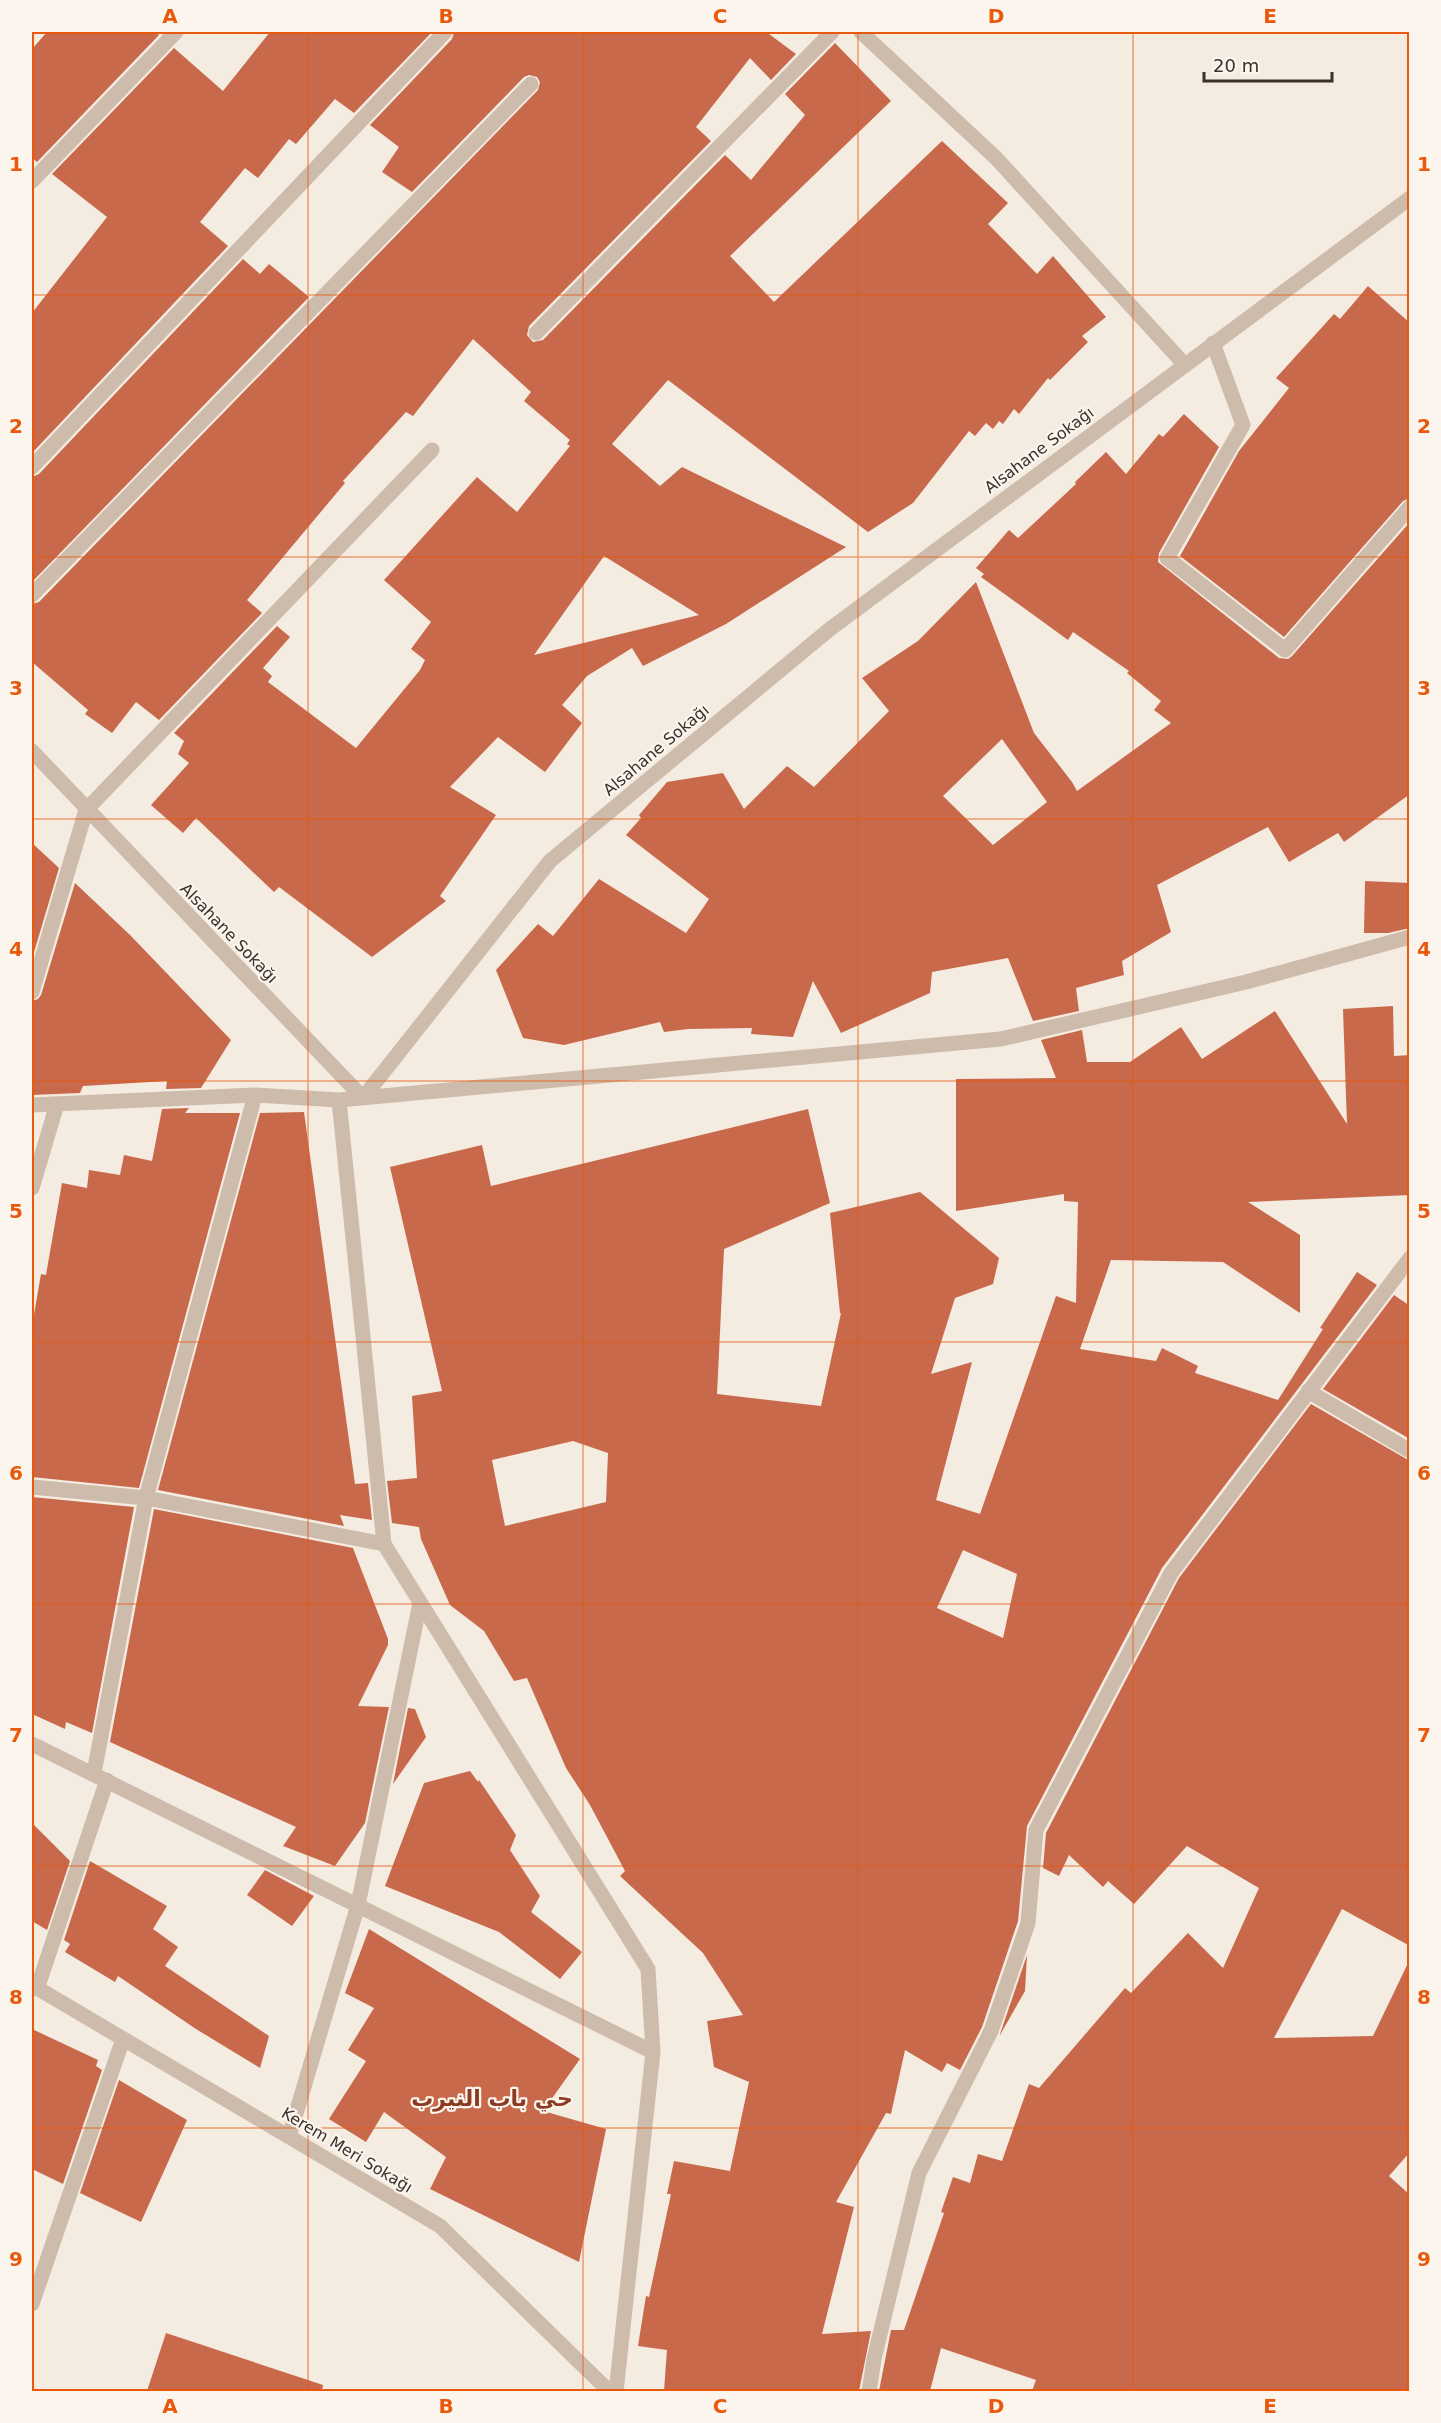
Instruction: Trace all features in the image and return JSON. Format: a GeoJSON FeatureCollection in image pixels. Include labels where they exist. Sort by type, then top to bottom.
{"type":"FeatureCollection","features":[{"type":"Feature","properties":{"kind":"street"},"geometry":{"type":"LineString","coordinates":[[32,181],[176,32]]}},
{"type":"Feature","properties":{"kind":"street"},"geometry":{"type":"LineString","coordinates":[[32,466],[445,32]]}},
{"type":"Feature","properties":{"kind":"street"},"geometry":{"type":"LineString","coordinates":[[536,333],[832,32]]}},
{"type":"Feature","properties":{"kind":"street"},"geometry":{"type":"LineString","coordinates":[[861,32],[996,158],[1184,364]]}},
{"type":"Feature","properties":{"kind":"street"},"geometry":{"type":"LineString","coordinates":[[32,595],[531,84]]}},
{"type":"Feature","properties":{"kind":"street","name":"Alsahane Sokağı"},"geometry":{"type":"LineString","coordinates":[[32,751],[363,1098],[550,861],[830,629],[1410,198]]}},
{"type":"Feature","properties":{"kind":"street"},"geometry":{"type":"LineString","coordinates":[[1213,343],[1243,425],[1167,558],[1285,650],[1410,507]]}},
{"type":"Feature","properties":{"kind":"street"},"geometry":{"type":"LineString","coordinates":[[32,992],[86,810],[432,450]]}},
{"type":"Feature","properties":{"kind":"street"},"geometry":{"type":"LineString","coordinates":[[32,1105],[255,1095],[339,1100],[1001,1039],[1246,982],[1410,937]]}},
{"type":"Feature","properties":{"kind":"street"},"geometry":{"type":"LineString","coordinates":[[34,1987],[100,1777],[146,1498],[255,1095]]}},
{"type":"Feature","properties":{"kind":"street"},"geometry":{"type":"LineString","coordinates":[[339,1100],[384,1544],[648,1969],[653,2052],[616,2391]]}},
{"type":"Feature","properties":{"kind":"street"},"geometry":{"type":"LineString","coordinates":[[32,1188],[57,1104]]}},
{"type":"Feature","properties":{"kind":"street"},"geometry":{"type":"LineString","coordinates":[[869,2391],[874,2359],[919,2173],[991,2031],[1028,1923],[1036,1830],[1171,1573],[1410,1258]]}},
{"type":"Feature","properties":{"kind":"street"},"geometry":{"type":"LineString","coordinates":[[1308,1391],[1410,1451]]}},
{"type":"Feature","properties":{"kind":"street"},"geometry":{"type":"LineString","coordinates":[[32,1487],[146,1498],[384,1544]]}},
{"type":"Feature","properties":{"kind":"street"},"geometry":{"type":"LineString","coordinates":[[289,2137],[358,1905],[420,1603]]}},
{"type":"Feature","properties":{"kind":"street"},"geometry":{"type":"LineString","coordinates":[[32,1744],[653,2052]]}},
{"type":"Feature","properties":{"kind":"street","name":"Kerem Meri Sokağı"},"geometry":{"type":"LineString","coordinates":[[34,1987],[440,2226],[610,2391]]}},
{"type":"Feature","properties":{"kind":"street"},"geometry":{"type":"LineString","coordinates":[[32,2304],[38,2265],[123,2039]]}},
{"type":"Feature","properties":{"kind":"building"},"geometry":{"type":"Polygon","coordinates":[[[47,32],[155,32],[159,35],[37,162],[32,158],[32,49],[47,32]]]}},
{"type":"Feature","properties":{"kind":"building"},"geometry":{"type":"Polygon","coordinates":[[[270,32],[432,32],[354,113],[335,99],[296,144],[289,139],[258,178],[245,168],[200,222],[228,246],[32,453],[32,313],[107,217],[52,174],[174,48],[223,91],[270,32]]]}},
{"type":"Feature","properties":{"kind":"building"},"geometry":{"type":"Polygon","coordinates":[[[454,32],[771,32],[769,34],[796,54],[771,80],[750,58],[696,127],[711,141],[529,326],[527,335],[533,342],[543,340],[725,155],[751,180],[805,115],[785,94],[835,43],[891,101],[730,256],[774,302],[942,141],[1008,203],[988,224],[1037,274],[1053,256],[1106,317],[1082,336],[1088,342],[1050,380],[1048,378],[1019,414],[1014,409],[1003,424],[999,421],[993,429],[986,423],[975,436],[969,431],[913,503],[868,532],[668,380],[612,444],[660,486],[682,467],[846,547],[726,624],[643,666],[632,648],[587,676],[562,705],[582,723],[545,772],[498,737],[450,787],[496,815],[440,896],[446,901],[372,957],[279,887],[274,892],[196,818],[183,833],[151,805],[189,763],[178,754],[184,741],[174,733],[277,626],[290,637],[263,668],[272,676],[268,682],[356,748],[420,670],[425,660],[411,649],[431,622],[384,580],[477,477],[517,512],[570,446],[567,444],[570,440],[524,401],[531,392],[473,339],[413,416],[406,412],[343,481],[345,483],[247,600],[262,613],[159,720],[136,702],[112,733],[85,714],[88,710],[32,662],[32,604],[39,602],[538,90],[540,82],[537,77],[529,75],[524,77],[412,192],[382,172],[399,147],[370,125],[452,39],[454,32]],[[604,556],[534,655],[699,615],[604,556]]]}},
{"type":"Feature","properties":{"kind":"building"},"geometry":{"type":"Polygon","coordinates":[[[243,259],[260,274],[269,264],[309,297],[32,582],[32,477],[39,474],[243,259]]]}},
{"type":"Feature","properties":{"kind":"building"},"geometry":{"type":"Polygon","coordinates":[[[1368,286],[1410,323],[1410,498],[1403,501],[1284,637],[1180,556],[1239,451],[1289,388],[1276,378],[1334,314],[1340,319],[1368,286]]]}},
{"type":"Feature","properties":{"kind":"building"},"geometry":{"type":"Polygon","coordinates":[[[1184,414],[1219,447],[1159,553],[1158,562],[1279,658],[1288,659],[1292,656],[1410,522],[1410,794],[1344,842],[1338,833],[1289,862],[1268,827],[1157,885],[1171,932],[1122,961],[1124,975],[1076,988],[1079,1011],[1033,1021],[1008,958],[932,972],[930,993],[841,1033],[813,981],[793,1037],[751,1034],[752,1028],[688,1029],[664,1032],[660,1022],[564,1045],[523,1038],[496,970],[538,924],[553,936],[599,879],[686,933],[709,899],[626,835],[641,818],[639,815],[667,782],[723,773],[744,809],[787,766],[814,787],[889,711],[862,678],[918,641],[976,582],[1034,733],[1077,791],[1171,723],[1154,710],[1161,701],[1127,673],[1129,671],[1073,632],[1068,640],[981,577],[984,574],[976,568],[1009,530],[1018,538],[1076,484],[1075,482],[1106,452],[1126,474],[1159,434],[1163,437],[1184,414]],[[1002,739],[943,796],[993,845],[1047,802],[1002,739]]]}},
{"type":"Feature","properties":{"kind":"building"},"geometry":{"type":"Polygon","coordinates":[[[32,843],[59,868],[32,959],[32,843]]]}},
{"type":"Feature","properties":{"kind":"building"},"geometry":{"type":"Polygon","coordinates":[[[1365,881],[1410,883],[1410,928],[1388,933],[1364,933],[1365,881]]]}},
{"type":"Feature","properties":{"kind":"building"},"geometry":{"type":"Polygon","coordinates":[[[75,883],[130,935],[231,1040],[201,1088],[166,1089],[167,1081],[83,1086],[80,1093],[32,1095],[32,1001],[41,995],[75,883]]]}},
{"type":"Feature","properties":{"kind":"building"},"geometry":{"type":"Polygon","coordinates":[[[1393,1006],[1394,1056],[1410,1055],[1410,1195],[1248,1202],[1300,1235],[1300,1313],[1223,1262],[1111,1260],[1080,1349],[1156,1361],[1162,1348],[1198,1366],[1195,1373],[1278,1400],[1323,1329],[1320,1328],[1357,1272],[1377,1285],[1162,1568],[1027,1826],[1018,1921],[982,2027],[960,2070],[947,2063],[942,2072],[905,2050],[891,2114],[886,2113],[836,2202],[854,2207],[822,2334],[871,2331],[859,2391],[664,2391],[667,2350],[638,2346],[646,2296],[649,2297],[671,2194],[667,2194],[674,2161],[730,2171],[749,2082],[714,2067],[707,2021],[743,2015],[703,1953],[620,1876],[625,1871],[590,1805],[566,1768],[527,1678],[514,1681],[484,1631],[450,1605],[421,1539],[419,1527],[392,1523],[387,1481],[417,1478],[412,1396],[442,1391],[390,1167],[482,1145],[491,1186],[808,1109],[830,1203],[724,1249],[717,1394],[821,1406],[841,1313],[830,1213],[920,1192],[999,1258],[993,1284],[955,1298],[931,1374],[972,1362],[936,1500],[980,1514],[1056,1296],[1076,1303],[1078,1202],[1064,1201],[1064,1194],[956,1211],[956,1079],[1056,1078],[1041,1040],[1082,1030],[1087,1062],[1130,1062],[1181,1027],[1202,1059],[1275,1011],[1347,1124],[1343,1009],[1393,1006]],[[573,1441],[492,1460],[505,1526],[606,1502],[608,1453],[573,1441]],[[963,1550],[937,1608],[1003,1638],[1017,1574],[963,1550]]]}},
{"type":"Feature","properties":{"kind":"building"},"geometry":{"type":"Polygon","coordinates":[[[189,1108],[185,1113],[240,1113],[139,1488],[32,1477],[32,1326],[41,1274],[46,1275],[62,1183],[87,1188],[89,1170],[120,1175],[124,1155],[152,1161],[162,1109],[189,1108]]]}},
{"type":"Feature","properties":{"kind":"building"},"geometry":{"type":"Polygon","coordinates":[[[304,1112],[355,1484],[368,1483],[372,1520],[340,1515],[344,1526],[158,1490],[260,1113],[304,1112]]]}},
{"type":"Feature","properties":{"kind":"building"},"geometry":{"type":"Polygon","coordinates":[[[1394,1295],[1410,1306],[1410,1439],[1323,1389],[1394,1295]]]}},
{"type":"Feature","properties":{"kind":"building"},"geometry":{"type":"Polygon","coordinates":[[[1311,1404],[1410,1461],[1410,1946],[1342,1909],[1274,2038],[1373,2036],[1410,1959],[1410,2152],[1389,2176],[1410,2195],[1410,2391],[1032,2391],[1036,2380],[941,2348],[930,2391],[879,2391],[891,2330],[904,2330],[944,2213],[941,2212],[953,2177],[970,2183],[978,2154],[1002,2161],[1029,2084],[1039,2088],[1125,1988],[1131,1993],[1188,1933],[1223,1968],[1259,1888],[1187,1846],[1134,1904],[1108,1881],[1103,1887],[1069,1855],[1059,1876],[1043,1868],[1046,1833],[1179,1578],[1311,1404]]]}},
{"type":"Feature","properties":{"kind":"building"},"geometry":{"type":"Polygon","coordinates":[[[32,1497],[134,1507],[92,1733],[66,1722],[65,1729],[32,1714],[32,1497]]]}},
{"type":"Feature","properties":{"kind":"building"},"geometry":{"type":"Polygon","coordinates":[[[154,1509],[353,1548],[388,1639],[388,1645],[358,1706],[389,1707],[365,1823],[335,1866],[283,1846],[296,1827],[110,1742],[154,1509]]]}},
{"type":"Feature","properties":{"kind":"building"},"geometry":{"type":"Polygon","coordinates":[[[408,1708],[415,1709],[426,1737],[393,1784],[408,1708]]]}},
{"type":"Feature","properties":{"kind":"building"},"geometry":{"type":"Polygon","coordinates":[[[470,1771],[478,1782],[479,1780],[516,1835],[510,1850],[540,1896],[531,1912],[582,1952],[560,1979],[499,1932],[385,1886],[424,1783],[470,1771]]]}},
{"type":"Feature","properties":{"kind":"building"},"geometry":{"type":"Polygon","coordinates":[[[32,1823],[70,1861],[47,1930],[32,1921],[32,1823]]]}},
{"type":"Feature","properties":{"kind":"building"},"geometry":{"type":"Polygon","coordinates":[[[90,1861],[167,1906],[153,1929],[178,1947],[165,1966],[269,2036],[260,2068],[196,2029],[118,1976],[115,1982],[65,1952],[70,1944],[64,1940],[90,1861]]]}},
{"type":"Feature","properties":{"kind":"building"},"geometry":{"type":"Polygon","coordinates":[[[265,1870],[314,1896],[292,1926],[247,1895],[265,1870]]]}},
{"type":"Feature","properties":{"kind":"building"},"geometry":{"type":"Polygon","coordinates":[[[369,1929],[580,2059],[543,2111],[606,2129],[579,2262],[430,2189],[446,2157],[384,2112],[366,2142],[329,2119],[366,2061],[348,2050],[374,2008],[345,1993],[369,1929]]]}},
{"type":"Feature","properties":{"kind":"building"},"geometry":{"type":"Polygon","coordinates":[[[1027,1955],[1025,1991],[1000,2035],[1000,2034],[1027,1955]]]}},
{"type":"Feature","properties":{"kind":"building"},"geometry":{"type":"Polygon","coordinates":[[[32,2029],[98,2060],[96,2066],[102,2070],[63,2184],[32,2169],[32,2029]]]}},
{"type":"Feature","properties":{"kind":"building"},"geometry":{"type":"Polygon","coordinates":[[[119,2080],[187,2120],[141,2222],[80,2193],[119,2080]]]}},
{"type":"Feature","properties":{"kind":"building"},"geometry":{"type":"Polygon","coordinates":[[[166,2333],[323,2385],[322,2391],[147,2391],[166,2333]]]}},
{"type":"Feature","properties":{"kind":"district","name":"حي باب النيرب"},"geometry":{"type":"Point","coordinates":[492,2098]}}]}
